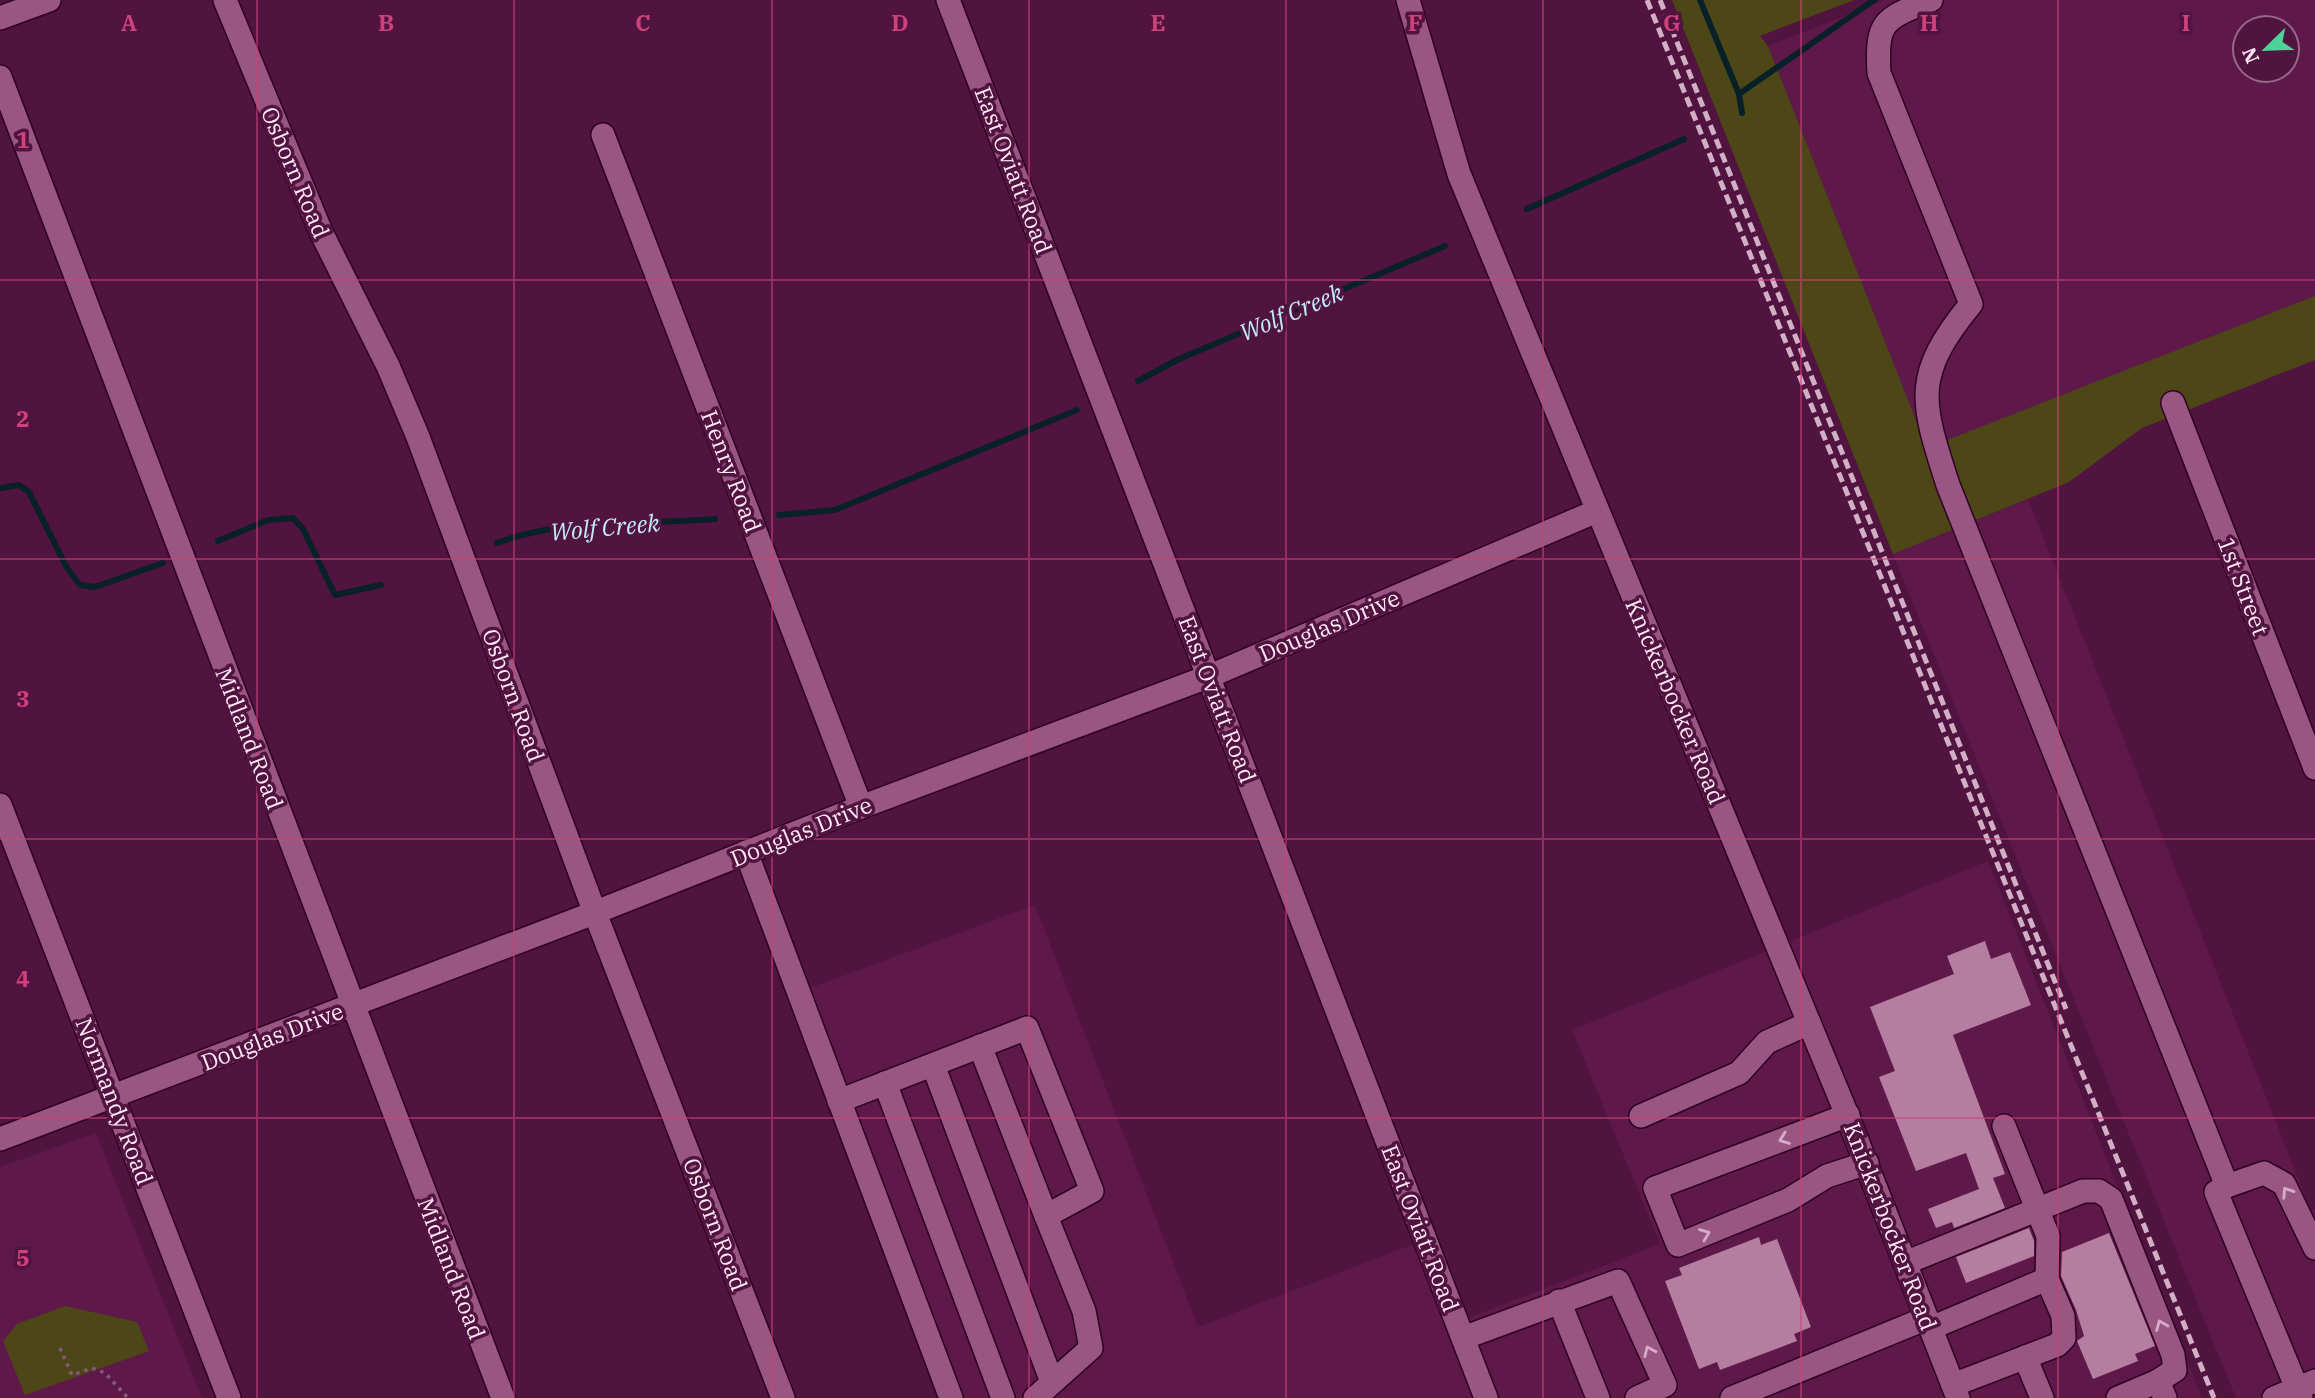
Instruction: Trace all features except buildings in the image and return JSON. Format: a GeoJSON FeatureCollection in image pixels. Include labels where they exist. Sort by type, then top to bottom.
{"type":"FeatureCollection","features":[{"type":"Feature","properties":{"kind":"street"},"geometry":{"type":"LineString","coordinates":[[0,18],[49,0]]}},
{"type":"Feature","properties":{"kind":"street","name":"Osborn Road"},"geometry":{"type":"LineString","coordinates":[[225,0],[321,232],[388,366],[418,437],[595,913],[783,1398]]}},
{"type":"Feature","properties":{"kind":"street","name":"East Oviatt Road"},"geometry":{"type":"LineString","coordinates":[[948,0],[1486,1398]]}},
{"type":"Feature","properties":{"kind":"street","name":"Knickerbocker Road"},"geometry":{"type":"LineString","coordinates":[[1408,0],[1459,174],[1848,1115],[1956,1392]]}},
{"type":"Feature","properties":{"kind":"street"},"geometry":{"type":"LineString","coordinates":[[1931,0],[1891,16],[1877,39],[1879,74],[1971,303],[1939,346],[1926,385],[1927,419],[1948,485],[2227,1186]]}},
{"type":"Feature","properties":{"kind":"street","name":"Midland Road"},"geometry":{"type":"LineString","coordinates":[[0,77],[503,1398]]}},
{"type":"Feature","properties":{"kind":"street","name":"Henry Road"},"geometry":{"type":"LineString","coordinates":[[603,135],[860,807]]}},
{"type":"Feature","properties":{"kind":"street","name":"1st Street"},"geometry":{"type":"LineString","coordinates":[[2173,403],[2315,768]]}},
{"type":"Feature","properties":{"kind":"street","name":"Douglas Drive"},"geometry":{"type":"LineString","coordinates":[[0,1139],[595,913],[860,807],[1210,676],[1597,512]]}},
{"type":"Feature","properties":{"kind":"street","name":"Normandy Road"},"geometry":{"type":"LineString","coordinates":[[0,805],[229,1398]]}},
{"type":"Feature","properties":{"kind":"street"},"geometry":{"type":"LineString","coordinates":[[746,852],[951,1398]]}},
{"type":"Feature","properties":{"kind":"street"},"geometry":{"type":"LineString","coordinates":[[1641,1116],[1740,1073],[1767,1042],[1809,1023]]}},
{"type":"Feature","properties":{"kind":"street"},"geometry":{"type":"LineString","coordinates":[[839,1101],[1027,1028],[1092,1191],[1046,1216]]}},
{"type":"Feature","properties":{"kind":"street"},"geometry":{"type":"LineString","coordinates":[[980,1046],[1084,1311],[1091,1348],[1035,1398]]}},
{"type":"Feature","properties":{"kind":"street"},"geometry":{"type":"LineString","coordinates":[[933,1065],[1052,1382]]}},
{"type":"Feature","properties":{"kind":"street"},"geometry":{"type":"LineString","coordinates":[[885,1083],[1003,1398]]}},
{"type":"Feature","properties":{"kind":"street"},"geometry":{"type":"LineString","coordinates":[[1848,1115],[1655,1188],[1678,1245],[1788,1200],[1827,1177],[1867,1163]]}},
{"type":"Feature","properties":{"kind":"street"},"geometry":{"type":"LineString","coordinates":[[1956,1392],[2025,1357],[2057,1345],[2064,1338],[2063,1316],[2047,1279],[2048,1236],[2004,1126]]}},
{"type":"Feature","properties":{"kind":"street"},"geometry":{"type":"LineString","coordinates":[[2274,1398],[2304,1389],[2216,1192],[2264,1172],[2284,1184],[2315,1248]]}},
{"type":"Feature","properties":{"kind":"street"},"geometry":{"type":"LineString","coordinates":[[1905,1263],[2093,1189],[2111,1199],[2173,1355],[2173,1374],[2161,1390],[2118,1398]]}},
{"type":"Feature","properties":{"kind":"street"},"geometry":{"type":"LineString","coordinates":[[1732,1398],[2047,1279]]}},
{"type":"Feature","properties":{"kind":"street"},"geometry":{"type":"LineString","coordinates":[[1463,1338],[1618,1281],[1665,1385],[1637,1398]]}},
{"type":"Feature","properties":{"kind":"street"},"geometry":{"type":"LineString","coordinates":[[1559,1301],[1598,1398]]}},
{"type":"Feature","properties":{"kind":"street"},"geometry":{"type":"LineString","coordinates":[[2025,1357],[2042,1398]]}},
{"type":"Feature","properties":{"kind":"path"},"geometry":{"type":"LineString","coordinates":[[60,1348],[72,1375],[92,1367],[105,1373],[128,1398]]}},
{"type":"Feature","properties":{"kind":"shaded area"},"geometry":{"type":"Polygon","coordinates":[[[1672,0],[1854,0],[1760,36],[1768,46],[1927,448],[2315,296],[2315,360],[2142,428],[2069,482],[1893,554],[1672,0]]]}},
{"type":"Feature","properties":{"kind":"shaded area"},"geometry":{"type":"Polygon","coordinates":[[[1885,0],[2315,0],[2315,296],[1927,449],[1768,46],[1885,0]]]}},
{"type":"Feature","properties":{"kind":"shaded area"},"geometry":{"type":"Polygon","coordinates":[[[2028,499],[2311,1210],[2315,1209],[2315,1398],[2236,1398],[1893,554],[2028,499]]]}},
{"type":"Feature","properties":{"kind":"shaded area"},"geometry":{"type":"Polygon","coordinates":[[[1988,861],[2202,1398],[941,1398],[786,997],[1035,905],[1198,1327],[1419,1242],[1450,1325],[1660,1244],[1572,1030],[1988,861]]]}},
{"type":"Feature","properties":{"kind":"shaded area"},"geometry":{"type":"Polygon","coordinates":[[[96,1133],[202,1398],[0,1398],[0,1167],[96,1133]]]}},
{"type":"Feature","properties":{"kind":"shaded area"},"geometry":{"type":"Polygon","coordinates":[[[65,1306],[137,1322],[149,1351],[25,1395],[3,1341],[17,1324],[65,1306]]]}},
{"type":"Feature","properties":{"kind":"waterway"},"geometry":{"type":"LineString","coordinates":[[1700,0],[1739,94]]}},
{"type":"Feature","properties":{"kind":"waterway","name":"Wolf Creek"},"geometry":{"type":"LineString","coordinates":[[1742,113],[1739,94],[1874,0]]}},
{"type":"Feature","properties":{"kind":"waterway","name":"Wolf Creek"},"geometry":{"type":"LineString","coordinates":[[1527,209],[1684,139]]}},
{"type":"Feature","properties":{"kind":"waterway","name":"Wolf Creek"},"geometry":{"type":"LineString","coordinates":[[1138,381],[1177,360],[1445,246]]}},
{"type":"Feature","properties":{"kind":"waterway","name":"Wolf Creek"},"geometry":{"type":"LineString","coordinates":[[779,515],[835,510],[1077,410]]}},
{"type":"Feature","properties":{"kind":"waterway","name":"Wolf Creek"},"geometry":{"type":"LineString","coordinates":[[0,488],[19,485],[29,492],[67,568],[80,585],[95,587],[163,563]]}},
{"type":"Feature","properties":{"kind":"waterway","name":"Wolf Creek"},"geometry":{"type":"LineString","coordinates":[[218,541],[268,520],[293,518],[303,529],[335,595],[381,585]]}},
{"type":"Feature","properties":{"kind":"waterway","name":"Wolf Creek"},"geometry":{"type":"LineString","coordinates":[[497,543],[550,529],[577,526],[715,519]]}},
{"type":"Feature","properties":{"kind":"railway"},"geometry":{"type":"LineString","coordinates":[[1647,0],[2214,1398]]}},
{"type":"Feature","properties":{"kind":"railway"},"geometry":{"type":"LineString","coordinates":[[1660,0],[2066,1009]]}}]}
